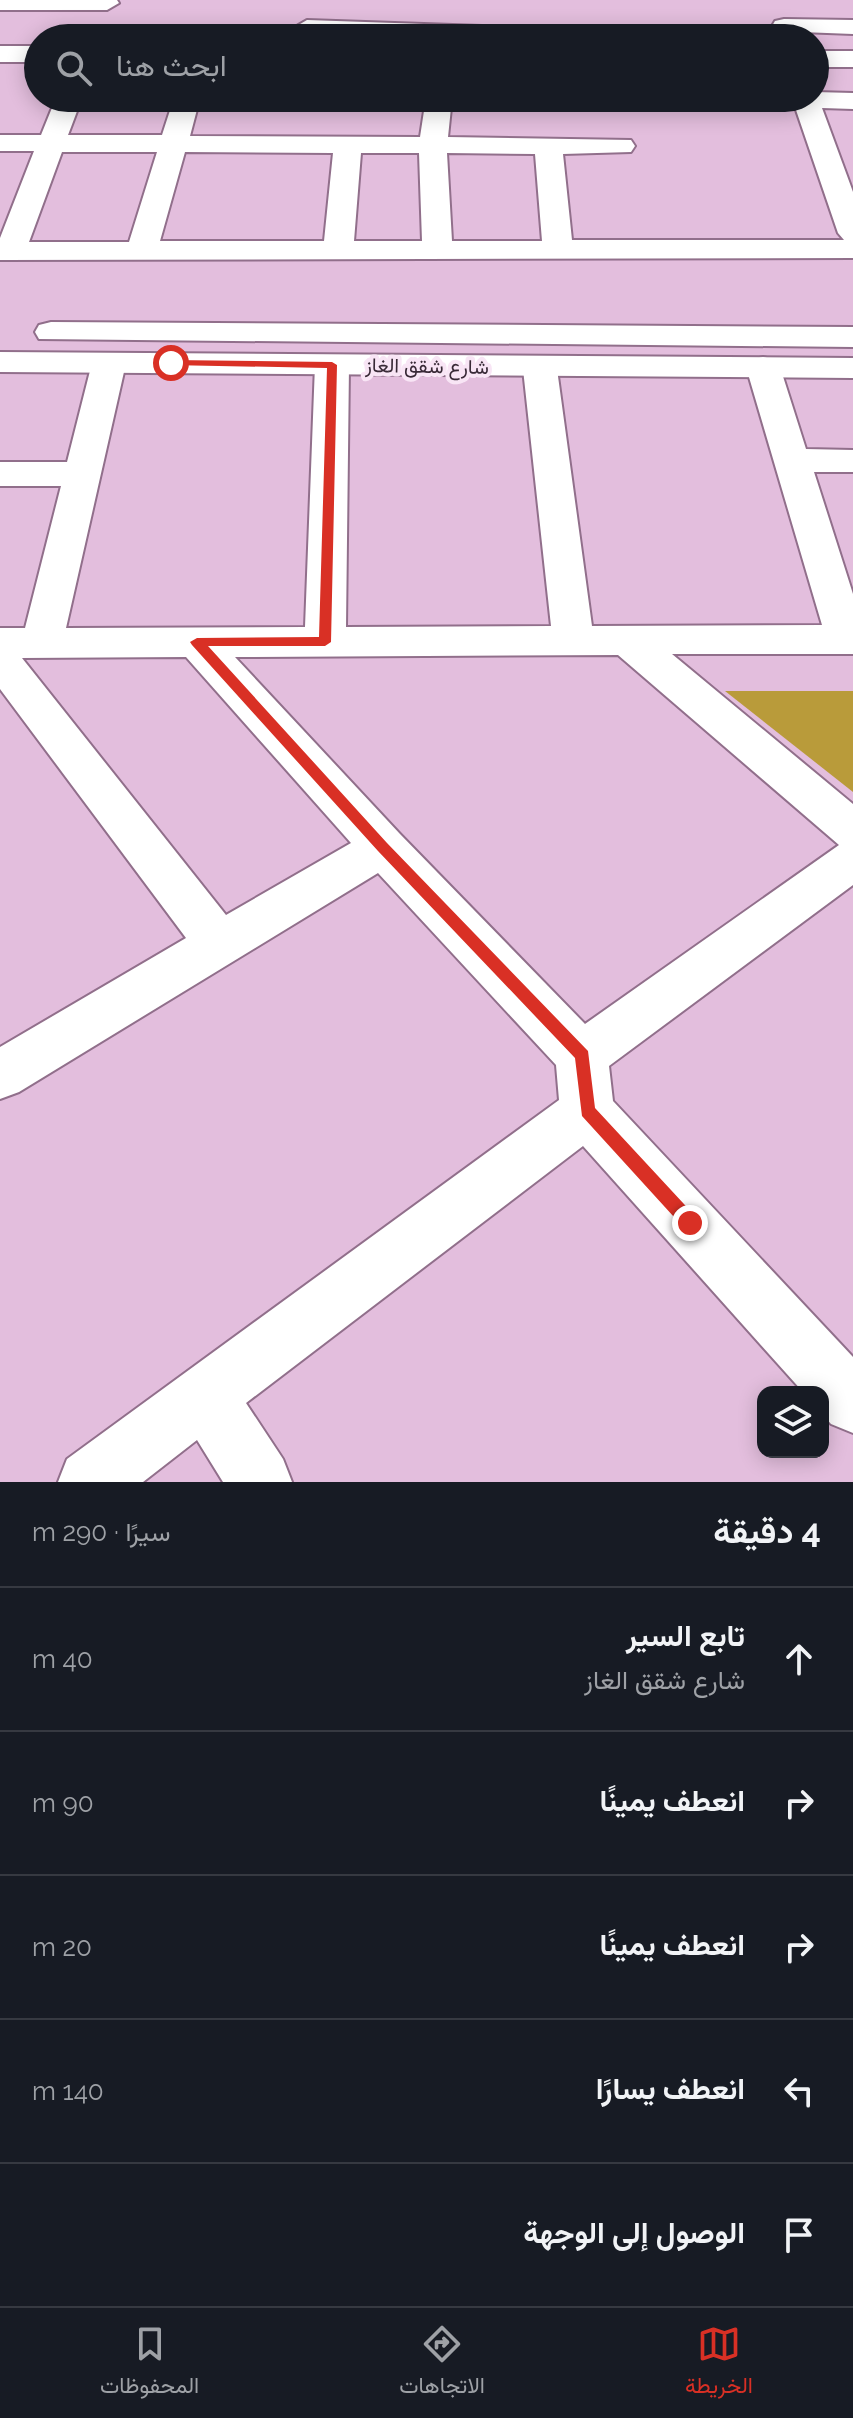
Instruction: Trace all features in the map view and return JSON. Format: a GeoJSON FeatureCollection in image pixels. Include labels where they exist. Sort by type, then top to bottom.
{"type":"FeatureCollection","features":[{"type":"Feature","properties":{"kind":"street"},"geometry":{"type":"LineString","coordinates":[[774,0],[783,24]]}},
{"type":"Feature","properties":{"kind":"street"},"geometry":{"type":"LineString","coordinates":[[0,3],[108,1],[99,24]]}},
{"type":"Feature","properties":{"kind":"street"},"geometry":{"type":"LineString","coordinates":[[829,29],[853,27]]}},
{"type":"Feature","properties":{"kind":"street"},"geometry":{"type":"LineString","coordinates":[[0,54],[24,54]]}},
{"type":"Feature","properties":{"kind":"street"},"geometry":{"type":"LineString","coordinates":[[829,59],[853,59]]}},
{"type":"Feature","properties":{"kind":"street"},"geometry":{"type":"LineString","coordinates":[[829,100],[853,101]]}},
{"type":"Feature","properties":{"kind":"street"},"geometry":{"type":"LineString","coordinates":[[64,112],[5,251],[853,249]]}},
{"type":"Feature","properties":{"kind":"street"},"geometry":{"type":"LineString","coordinates":[[142,250],[183,112]]}},
{"type":"Feature","properties":{"kind":"street"},"geometry":{"type":"LineString","coordinates":[[437,112],[433,145],[437,249]]}},
{"type":"Feature","properties":{"kind":"street"},"geometry":{"type":"LineString","coordinates":[[810,112],[853,233]]}},
{"type":"Feature","properties":{"kind":"street"},"geometry":{"type":"LineString","coordinates":[[0,143],[621,146]]}},
{"type":"Feature","properties":{"kind":"street"},"geometry":{"type":"LineString","coordinates":[[338,249],[348,145]]}},
{"type":"Feature","properties":{"kind":"street"},"geometry":{"type":"LineString","coordinates":[[548,145],[558,248]]}},
{"type":"Feature","properties":{"kind":"street","name":"شارع شقق الغاز"},"geometry":{"type":"LineString","coordinates":[[0,331],[853,337]]}},
{"type":"Feature","properties":{"kind":"street"},"geometry":{"type":"LineString","coordinates":[[633,335],[641,369]]}},
{"type":"Feature","properties":{"kind":"street","name":"شارع شقق الغاز"},"geometry":{"type":"LineString","coordinates":[[0,362],[540,369],[853,368]]}},
{"type":"Feature","properties":{"kind":"street"},"geometry":{"type":"LineString","coordinates":[[42,643],[85,474],[109,363]]}},
{"type":"Feature","properties":{"kind":"street"},"geometry":{"type":"LineString","coordinates":[[325,642],[332,365]]}},
{"type":"Feature","properties":{"kind":"street"},"geometry":{"type":"LineString","coordinates":[[0,643],[850,639],[763,367]]}},
{"type":"Feature","properties":{"kind":"street"},"geometry":{"type":"LineString","coordinates":[[540,369],[573,640]]}},
{"type":"Feature","properties":{"kind":"street"},"geometry":{"type":"LineString","coordinates":[[791,460],[853,461]]}},
{"type":"Feature","properties":{"kind":"street"},"geometry":{"type":"LineString","coordinates":[[0,474],[85,474]]}},
{"type":"Feature","properties":{"kind":"street"},"geometry":{"type":"LineString","coordinates":[[628,640],[853,831]]}},
{"type":"Feature","properties":{"kind":"street"},"geometry":{"type":"LineString","coordinates":[[197,642],[383,847],[853,1402]]}},
{"type":"Feature","properties":{"kind":"street"},"geometry":{"type":"LineString","coordinates":[[0,659],[220,945]]}},
{"type":"Feature","properties":{"kind":"street"},"geometry":{"type":"LineString","coordinates":[[0,1075],[383,847]]}},
{"type":"Feature","properties":{"kind":"street"},"geometry":{"type":"LineString","coordinates":[[90,1482],[204,1394],[585,1083],[853,859]]}},
{"type":"Feature","properties":{"kind":"street"},"geometry":{"type":"LineString","coordinates":[[204,1394],[260,1482]]}},
{"type":"Feature","properties":{"kind":"shaded area"},"geometry":{"type":"Polygon","coordinates":[[[725,691],[853,691],[853,792],[725,691]]]}},
{"type":"Feature","properties":{"kind":"route"},"geometry":{"type":"LineString","coordinates":[[171,363],[332,365],[325,642],[197,642],[383,847],[582,1056],[587,1111],[690,1223]]}}]}
